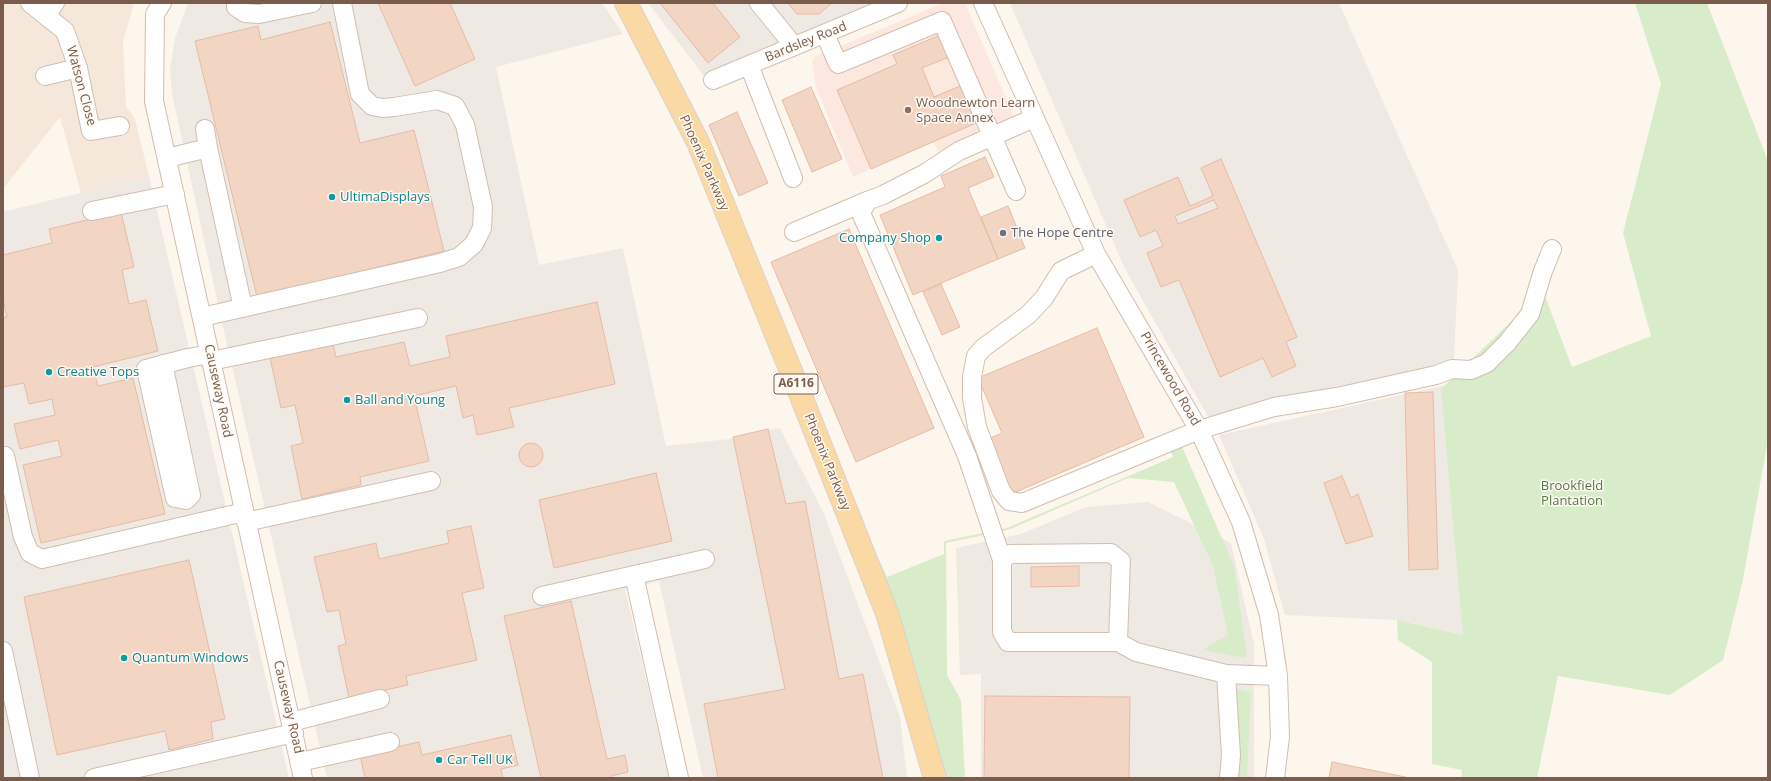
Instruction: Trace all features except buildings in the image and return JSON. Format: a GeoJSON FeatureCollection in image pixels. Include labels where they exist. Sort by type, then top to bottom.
{"type":"FeatureCollection","features":[{"type":"Feature","properties":{"kind":"main road","name":"Phoenix Parkway"},"geometry":{"type":"LineString","coordinates":[[626,3],[698,142],[808,413],[887,613],[934,778]]}},
{"type":"Feature","properties":{"kind":"street","name":"Watson Close"},"geometry":{"type":"LineString","coordinates":[[30,3],[51,9],[65,30],[78,68],[91,132],[120,126]]}},
{"type":"Feature","properties":{"kind":"street","name":"Causeway Road"},"geometry":{"type":"LineString","coordinates":[[162,3],[155,14],[154,101],[302,770]]}},
{"type":"Feature","properties":{"kind":"street"},"geometry":{"type":"LineString","coordinates":[[236,3],[236,6],[245,13],[259,14],[312,3]]}},
{"type":"Feature","properties":{"kind":"street"},"geometry":{"type":"LineString","coordinates":[[202,317],[440,263],[459,257],[474,244],[482,228],[483,208],[465,125],[455,106],[437,100],[394,107],[383,108],[372,106],[360,94],[342,3]]}},
{"type":"Feature","properties":{"kind":"street"},"geometry":{"type":"LineString","coordinates":[[759,3],[794,46]]}},
{"type":"Feature","properties":{"kind":"street","name":"Bardsley Road"},"geometry":{"type":"LineString","coordinates":[[713,80],[898,3]]}},
{"type":"Feature","properties":{"kind":"street","name":"Princewood Road"},"geometry":{"type":"LineString","coordinates":[[983,3],[1034,118],[1061,173],[1096,254],[1199,430],[1240,522],[1269,615],[1278,676],[1280,737],[1274,778]]}},
{"type":"Feature","properties":{"kind":"street"},"geometry":{"type":"LineString","coordinates":[[825,34],[832,67],[942,21],[1016,191]]}},
{"type":"Feature","properties":{"kind":"street"},"geometry":{"type":"LineString","coordinates":[[749,65],[793,178]]}},
{"type":"Feature","properties":{"kind":"street"},"geometry":{"type":"LineString","coordinates":[[46,76],[78,68]]}},
{"type":"Feature","properties":{"kind":"street"},"geometry":{"type":"LineString","coordinates":[[794,232],[883,195],[924,174],[959,151],[1034,118]]}},
{"type":"Feature","properties":{"kind":"street"},"geometry":{"type":"LineString","coordinates":[[205,129],[243,308]]}},
{"type":"Feature","properties":{"kind":"street"},"geometry":{"type":"LineString","coordinates":[[167,158],[208,148]]}},
{"type":"Feature","properties":{"kind":"street"},"geometry":{"type":"LineString","coordinates":[[92,211],[175,194]]}},
{"type":"Feature","properties":{"kind":"street"},"geometry":{"type":"LineString","coordinates":[[867,201],[861,213],[967,456],[1002,560],[1002,632],[1008,642],[1118,642],[1136,652],[1226,674],[1278,676]]}},
{"type":"Feature","properties":{"kind":"street"},"geometry":{"type":"LineString","coordinates":[[1096,254],[1061,271],[1044,298],[1028,315],[983,348],[976,356],[972,377],[972,398],[976,427],[1004,497],[1008,501],[1022,502],[1199,430],[1274,407],[1338,397],[1436,375],[1452,369],[1471,370],[1486,363],[1507,343],[1530,314],[1543,271],[1552,249]]}},
{"type":"Feature","properties":{"kind":"street"},"geometry":{"type":"LineString","coordinates":[[155,367],[418,318]]}},
{"type":"Feature","properties":{"kind":"street"},"geometry":{"type":"LineString","coordinates":[[155,367],[191,495],[186,500],[175,498],[155,367]]}},
{"type":"Feature","properties":{"kind":"street"},"geometry":{"type":"LineString","coordinates":[[5,456],[22,537],[30,553],[42,559],[245,517],[431,481]]}},
{"type":"Feature","properties":{"kind":"street"},"geometry":{"type":"LineString","coordinates":[[1002,560],[1010,554],[1111,553],[1121,561],[1118,642]]}},
{"type":"Feature","properties":{"kind":"street"},"geometry":{"type":"LineString","coordinates":[[542,596],[705,559]]}},
{"type":"Feature","properties":{"kind":"street"},"geometry":{"type":"LineString","coordinates":[[634,575],[679,778]]}},
{"type":"Feature","properties":{"kind":"street"},"geometry":{"type":"LineString","coordinates":[[3,652],[30,778]]}},
{"type":"Feature","properties":{"kind":"street"},"geometry":{"type":"LineString","coordinates":[[1226,674],[1231,755],[1229,778]]}},
{"type":"Feature","properties":{"kind":"street"},"geometry":{"type":"LineString","coordinates":[[94,778],[292,728],[380,699]]}},
{"type":"Feature","properties":{"kind":"street"},"geometry":{"type":"LineString","coordinates":[[302,770],[390,742]]}},
{"type":"Feature","properties":{"kind":"shaded area"},"geometry":{"type":"Polygon","coordinates":[[[3,3],[134,3],[123,42],[126,106],[135,119],[149,176],[81,193],[60,117],[3,189],[3,3]]]}},
{"type":"Feature","properties":{"kind":"shaded area"},"geometry":{"type":"Polygon","coordinates":[[[188,3],[602,3],[623,34],[496,67],[539,265],[623,248],[666,446],[729,439],[780,428],[824,514],[900,717],[907,778],[703,778],[659,581],[625,589],[669,778],[327,778],[225,336],[172,94],[170,69],[175,38],[188,3]]]}},
{"type":"Feature","properties":{"kind":"shaded area"},"geometry":{"type":"Polygon","coordinates":[[[648,3],[876,3],[704,76],[648,3]]]}},
{"type":"Feature","properties":{"kind":"shaded area"},"geometry":{"type":"Polygon","coordinates":[[[943,3],[965,3],[1014,117],[997,127],[938,152],[933,141],[853,177],[816,87],[812,63],[814,57],[943,3]]]}},
{"type":"Feature","properties":{"kind":"shaded area"},"geometry":{"type":"Polygon","coordinates":[[[1010,3],[1339,3],[1458,270],[1454,362],[1211,422],[1124,267],[1010,3]]]}},
{"type":"Feature","properties":{"kind":"shaded area"},"geometry":{"type":"Polygon","coordinates":[[[149,176],[289,778],[3,778],[3,212],[149,176]]]}},
{"type":"Feature","properties":{"kind":"shaded area"},"geometry":{"type":"Polygon","coordinates":[[[1447,385],[1463,635],[1397,620],[1285,615],[1264,539],[1219,435],[1447,385]]]}},
{"type":"Feature","properties":{"kind":"shaded area"},"geometry":{"type":"Polygon","coordinates":[[[1148,502],[1231,543],[1254,644],[1254,778],[981,778],[981,674],[960,675],[956,548],[1021,534],[1086,507],[1148,502]]]}},
{"type":"Feature","properties":{"kind":"green space","name":"Brookfield Plantation"},"geometry":{"type":"Polygon","coordinates":[[[1635,3],[1707,3],[1768,161],[1768,440],[1742,584],[1723,660],[1670,695],[1558,676],[1537,778],[1461,778],[1462,770],[1432,764],[1432,662],[1398,640],[1397,620],[1463,635],[1441,389],[1543,291],[1572,367],[1651,336],[1623,233],[1661,84],[1635,3]]]}},
{"type":"Feature","properties":{"kind":"green space"},"geometry":{"type":"Polygon","coordinates":[[[1180,442],[1234,566],[1247,656],[1244,658],[1203,650],[1228,634],[1213,566],[1174,482],[1128,478],[1008,530],[946,543],[947,675],[961,700],[965,778],[940,778],[939,754],[915,666],[874,559],[877,556],[887,577],[944,554],[944,541],[1007,528],[1173,457],[1168,444],[1180,442]]]}},
{"type":"Feature","properties":{"kind":"green space"},"geometry":{"type":"Polygon","coordinates":[[[1228,687],[1251,692],[1247,778],[1234,778],[1228,687]]]}},
{"type":"Feature","properties":{"kind":"place","name":"Woodnewton Learn Space Annex"},"geometry":{"type":"Point","coordinates":[908,110]}},
{"type":"Feature","properties":{"kind":"place","name":"UltimaDisplays"},"geometry":{"type":"Point","coordinates":[332,197]}},
{"type":"Feature","properties":{"kind":"place","name":"The Hope Centre"},"geometry":{"type":"Point","coordinates":[1003,233]}},
{"type":"Feature","properties":{"kind":"place","name":"Company Shop"},"geometry":{"type":"Point","coordinates":[939,238]}},
{"type":"Feature","properties":{"kind":"place","name":"Creative Tops"},"geometry":{"type":"Point","coordinates":[49,372]}},
{"type":"Feature","properties":{"kind":"place","name":"Ball and Young"},"geometry":{"type":"Point","coordinates":[347,400]}},
{"type":"Feature","properties":{"kind":"place","name":"Quantum Windows"},"geometry":{"type":"Point","coordinates":[124,658]}},
{"type":"Feature","properties":{"kind":"place","name":"Car Tell UK"},"geometry":{"type":"Point","coordinates":[439,760]}}]}
